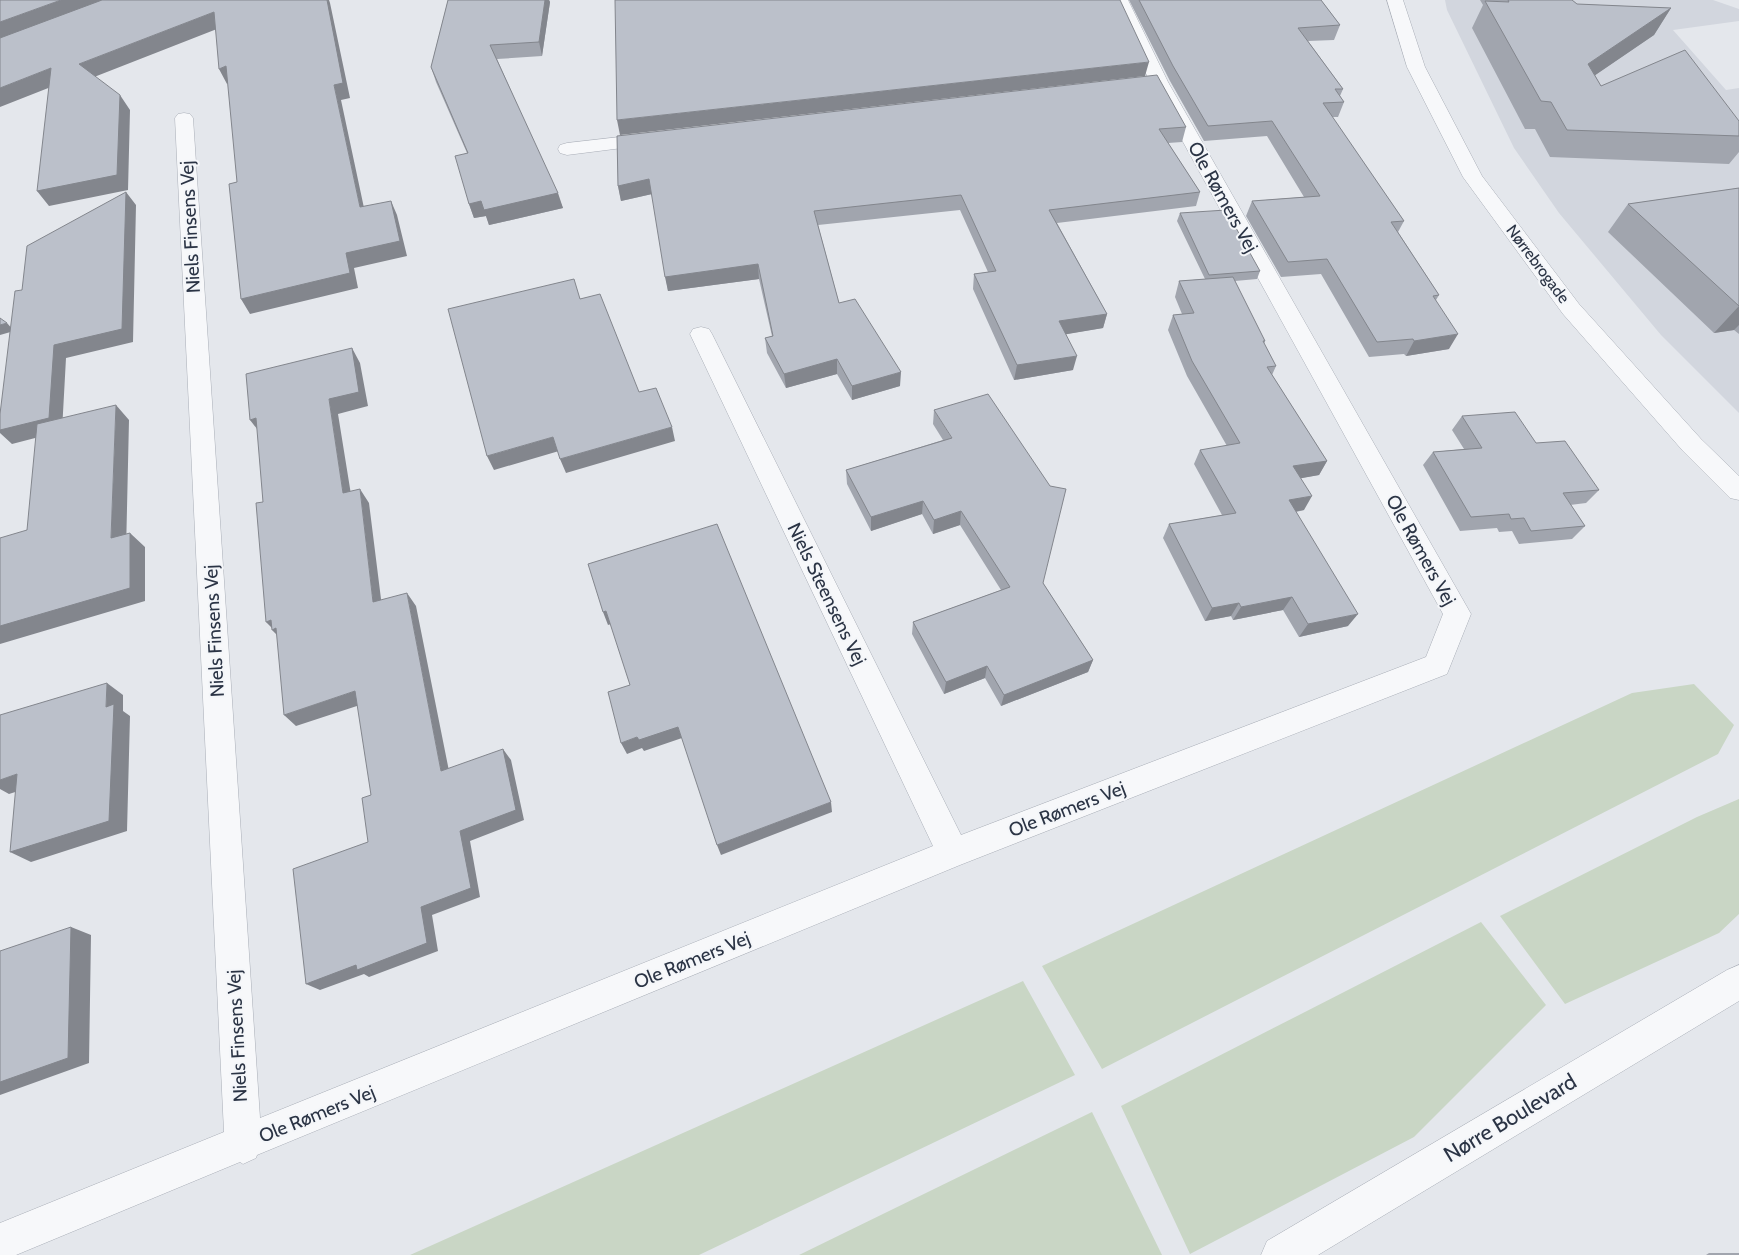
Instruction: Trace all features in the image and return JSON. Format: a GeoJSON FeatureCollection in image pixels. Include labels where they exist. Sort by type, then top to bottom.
{"type":"FeatureCollection","features":[{"type":"Feature","properties":{"kind":"street","name":"Ole Rømers Vej"},"geometry":{"type":"LineString","coordinates":[[0,1242],[243,1145],[954,853],[1437,665],[1457,614],[1149,84],[1120,0]]}},
{"type":"Feature","properties":{"kind":"street","name":"Nørrebrogade"},"geometry":{"type":"LineString","coordinates":[[1395,0],[1416,67],[1473,177],[1572,309],[1692,445],[1739,491]]}},
{"type":"Feature","properties":{"kind":"street","name":"Niels Finsens Vej"},"geometry":{"type":"LineString","coordinates":[[184,118],[243,1145]]}},
{"type":"Feature","properties":{"kind":"street"},"geometry":{"type":"LineString","coordinates":[[567,149],[676,136]]}},
{"type":"Feature","properties":{"kind":"street","name":"Niels Steensens Vej"},"geometry":{"type":"LineString","coordinates":[[701,334],[954,853]]}},
{"type":"Feature","properties":{"kind":"street","name":"Nørre Boulevard"},"geometry":{"type":"LineString","coordinates":[[1281,1255],[1739,982]]}},
{"type":"Feature","properties":{"kind":"shaded area"},"geometry":{"type":"Polygon","coordinates":[[[1445,0],[1713,0],[1739,9],[1739,21],[1673,30],[1726,90],[1739,88],[1739,413],[1661,335],[1559,213],[1514,148],[1447,10],[1445,0]]]}},
{"type":"Feature","properties":{"kind":"green space"},"geometry":{"type":"Polygon","coordinates":[[[1694,684],[1734,725],[1718,754],[1102,1069],[1042,966],[1632,693],[1694,684]]]}},
{"type":"Feature","properties":{"kind":"green space"},"geometry":{"type":"Polygon","coordinates":[[[1739,799],[1739,914],[1719,933],[1565,1004],[1500,916],[1697,817],[1739,799]]]}},
{"type":"Feature","properties":{"kind":"green space"},"geometry":{"type":"Polygon","coordinates":[[[1481,922],[1546,1005],[1414,1137],[1190,1254],[1121,1106],[1481,922]]]}},
{"type":"Feature","properties":{"kind":"green space"},"geometry":{"type":"Polygon","coordinates":[[[1023,981],[1075,1075],[699,1255],[410,1255],[1023,981]]]}},
{"type":"Feature","properties":{"kind":"green space"},"geometry":{"type":"Polygon","coordinates":[[[1092,1112],[1162,1255],[799,1255],[1092,1112]]]}},
{"type":"Feature","properties":{"kind":"building"},"geometry":{"type":"Polygon","coordinates":[[[0,0],[61,0],[0,22],[0,0]]]}},
{"type":"Feature","properties":{"kind":"building"},"geometry":{"type":"Polygon","coordinates":[[[102,0],[327,0],[343,83],[334,85],[360,207],[391,201],[400,241],[346,253],[350,273],[241,299],[229,184],[237,182],[226,66],[219,69],[214,12],[79,64],[120,95],[117,175],[37,191],[51,68],[0,88],[0,38],[102,0]]]}},
{"type":"Feature","properties":{"kind":"building"},"geometry":{"type":"Polygon","coordinates":[[[448,0],[545,0],[539,42],[490,45],[558,193],[484,210],[481,201],[469,204],[455,156],[468,153],[431,67],[448,0]]]}},
{"type":"Feature","properties":{"kind":"building"},"geometry":{"type":"Polygon","coordinates":[[[615,0],[1120,0],[1149,62],[617,120],[615,0]]]}},
{"type":"Feature","properties":{"kind":"building"},"geometry":{"type":"Polygon","coordinates":[[[1139,0],[1321,0],[1340,25],[1298,28],[1343,89],[1335,89],[1344,102],[1323,103],[1404,221],[1391,222],[1439,295],[1433,296],[1458,334],[1414,341],[1413,339],[1377,342],[1327,259],[1288,262],[1252,201],[1320,196],[1272,121],[1208,126],[1173,66],[1139,0]]]}},
{"type":"Feature","properties":{"kind":"building"},"geometry":{"type":"Polygon","coordinates":[[[1508,0],[1572,0],[1577,4],[1671,8],[1588,64],[1601,86],[1685,50],[1739,121],[1739,136],[1567,130],[1551,102],[1541,101],[1485,1],[1509,2],[1508,0]]]}},
{"type":"Feature","properties":{"kind":"building"},"geometry":{"type":"Polygon","coordinates":[[[1157,75],[1186,127],[1159,129],[1200,192],[1049,210],[1107,314],[1059,321],[1077,356],[1017,365],[974,274],[996,271],[961,195],[814,211],[839,303],[855,299],[901,372],[852,386],[837,359],[784,374],[765,338],[773,336],[758,264],[665,277],[649,179],[618,186],[617,136],[1157,75]]]}},
{"type":"Feature","properties":{"kind":"building"},"geometry":{"type":"Polygon","coordinates":[[[1739,188],[1739,306],[1628,204],[1739,188]]]}},
{"type":"Feature","properties":{"kind":"building"},"geometry":{"type":"Polygon","coordinates":[[[126,192],[122,329],[54,345],[49,418],[0,430],[0,414],[15,291],[22,290],[27,246],[126,192]]]}},
{"type":"Feature","properties":{"kind":"building"},"geometry":{"type":"Polygon","coordinates":[[[1226,210],[1260,271],[1209,275],[1180,213],[1226,210]]]}},
{"type":"Feature","properties":{"kind":"building"},"geometry":{"type":"Polygon","coordinates":[[[1233,277],[1276,366],[1267,367],[1327,461],[1293,466],[1312,496],[1289,500],[1358,614],[1308,624],[1292,597],[1241,607],[1239,603],[1212,608],[1169,524],[1236,513],[1200,450],[1240,443],[1192,361],[1173,315],[1194,313],[1179,281],[1233,277]]]}},
{"type":"Feature","properties":{"kind":"building"},"geometry":{"type":"Polygon","coordinates":[[[574,279],[580,299],[600,294],[639,392],[656,388],[672,427],[560,459],[553,437],[487,456],[448,309],[574,279]]]}},
{"type":"Feature","properties":{"kind":"building"},"geometry":{"type":"Polygon","coordinates":[[[0,318],[7,323],[0,325],[0,318]]]}},
{"type":"Feature","properties":{"kind":"building"},"geometry":{"type":"Polygon","coordinates":[[[352,348],[359,392],[329,399],[343,493],[360,489],[373,602],[407,593],[441,771],[503,749],[516,810],[460,831],[471,888],[421,907],[427,943],[357,970],[356,965],[306,984],[293,869],[368,842],[362,798],[371,795],[355,691],[284,715],[276,628],[272,630],[271,620],[266,622],[256,503],[263,502],[256,418],[250,420],[246,374],[352,348]]]}},
{"type":"Feature","properties":{"kind":"building"},"geometry":{"type":"Polygon","coordinates":[[[988,394],[1050,486],[1066,489],[1043,583],[1093,660],[1004,695],[987,666],[946,682],[913,622],[1010,587],[961,511],[934,520],[923,501],[871,517],[846,470],[952,438],[934,410],[988,394]]]}},
{"type":"Feature","properties":{"kind":"building"},"geometry":{"type":"Polygon","coordinates":[[[116,405],[111,538],[130,533],[130,588],[0,626],[0,538],[27,530],[37,424],[116,405]]]}},
{"type":"Feature","properties":{"kind":"building"},"geometry":{"type":"Polygon","coordinates":[[[1515,412],[1536,443],[1565,441],[1599,490],[1563,493],[1585,526],[1531,531],[1524,518],[1511,519],[1509,514],[1471,517],[1433,452],[1482,448],[1462,416],[1515,412]]]}},
{"type":"Feature","properties":{"kind":"building"},"geometry":{"type":"Polygon","coordinates":[[[717,524],[831,802],[717,845],[678,727],[639,740],[637,737],[621,743],[608,692],[630,685],[606,611],[603,612],[588,564],[717,524]]]}},
{"type":"Feature","properties":{"kind":"building"},"geometry":{"type":"Polygon","coordinates":[[[107,683],[106,707],[114,704],[109,821],[10,852],[17,774],[0,780],[0,715],[107,683]]]}},
{"type":"Feature","properties":{"kind":"building"},"geometry":{"type":"Polygon","coordinates":[[[71,927],[68,1058],[0,1082],[0,951],[71,927]]]}}]}
